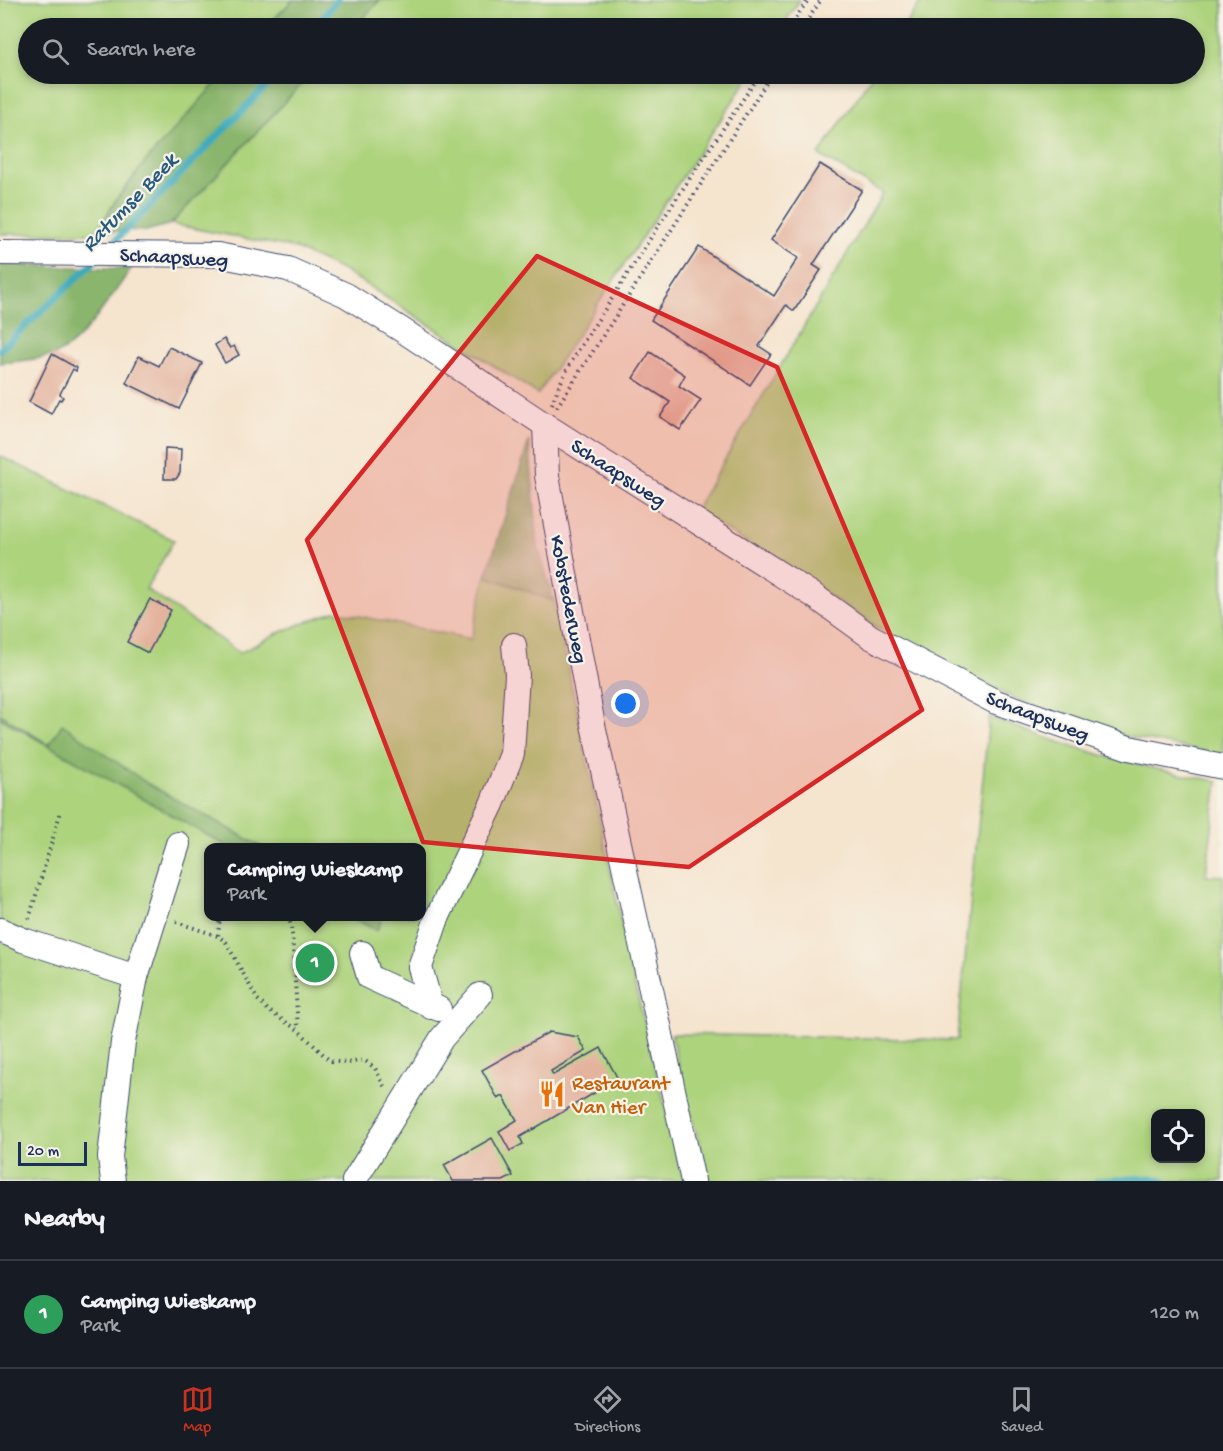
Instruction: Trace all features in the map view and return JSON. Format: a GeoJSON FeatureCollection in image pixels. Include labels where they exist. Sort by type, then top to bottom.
{"type":"FeatureCollection","features":[{"type":"Feature","properties":{"kind":"street","name":"Schaapsweg"},"geometry":{"type":"LineString","coordinates":[[0,253],[218,255],[288,269],[346,295],[545,425],[813,595],[871,637],[996,702],[1129,748],[1223,767]]}},
{"type":"Feature","properties":{"kind":"street","name":"Kobstederweg"},"geometry":{"type":"LineString","coordinates":[[545,425],[547,476],[592,720],[693,1181]]}},
{"type":"Feature","properties":{"kind":"street"},"geometry":{"type":"LineString","coordinates":[[431,1007],[420,967],[437,918],[492,804],[512,754],[517,675],[514,645]]}},
{"type":"Feature","properties":{"kind":"street"},"geometry":{"type":"LineString","coordinates":[[113,1181],[110,1157],[123,1042],[136,977],[178,844]]}},
{"type":"Feature","properties":{"kind":"street"},"geometry":{"type":"LineString","coordinates":[[0,930],[23,940],[136,977]]}},
{"type":"Feature","properties":{"kind":"street"},"geometry":{"type":"LineString","coordinates":[[362,953],[369,977],[431,1007],[462,1015]]}},
{"type":"Feature","properties":{"kind":"street"},"geometry":{"type":"LineString","coordinates":[[354,1181],[442,1038],[480,995]]}},
{"type":"Feature","properties":{"kind":"path"},"geometry":{"type":"LineString","coordinates":[[796,18],[808,0]]}},
{"type":"Feature","properties":{"kind":"path"},"geometry":{"type":"LineString","coordinates":[[808,18],[820,0]]}},
{"type":"Feature","properties":{"kind":"path"},"geometry":{"type":"LineString","coordinates":[[545,425],[558,389],[584,344],[668,210],[753,84]]}},
{"type":"Feature","properties":{"kind":"path"},"geometry":{"type":"LineString","coordinates":[[545,425],[766,84]]}},
{"type":"Feature","properties":{"kind":"path"},"geometry":{"type":"LineString","coordinates":[[23,940],[60,814]]}},
{"type":"Feature","properties":{"kind":"path"},"geometry":{"type":"LineString","coordinates":[[173,920],[218,936],[226,942],[257,999],[269,1011],[298,1030],[330,1061],[347,1063],[364,1060],[375,1068],[384,1087],[404,1099]]}},
{"type":"Feature","properties":{"kind":"path"},"geometry":{"type":"LineString","coordinates":[[218,936],[220,921]]}},
{"type":"Feature","properties":{"kind":"path"},"geometry":{"type":"LineString","coordinates":[[290,921],[298,1030]]}},
{"type":"Feature","properties":{"kind":"highlighted area"},"geometry":{"type":"Polygon","coordinates":[[[537,256],[777,367],[922,710],[689,867],[423,842],[307,540],[537,256]]]}},
{"type":"Feature","properties":{"kind":"green space"},"geometry":{"type":"Polygon","coordinates":[[[0,0],[293,0],[275,18],[18,18],[18,84],[215,84],[116,200],[96,233],[0,234],[0,0]]]}},
{"type":"Feature","properties":{"kind":"green space"},"geometry":{"type":"Polygon","coordinates":[[[293,0],[380,0],[363,18],[275,18],[293,0]]]}},
{"type":"Feature","properties":{"kind":"green space"},"geometry":{"type":"Polygon","coordinates":[[[380,0],[800,0],[788,18],[363,18],[380,0]]]}},
{"type":"Feature","properties":{"kind":"green space"},"geometry":{"type":"Polygon","coordinates":[[[922,0],[1223,0],[1223,755],[1119,735],[1013,698],[899,641],[695,510],[883,193],[819,155],[866,84],[1205,84],[1205,18],[910,18],[922,0]]]}},
{"type":"Feature","properties":{"kind":"green space"},"geometry":{"type":"Polygon","coordinates":[[[215,84],[302,84],[171,224],[146,231],[125,230],[96,233],[116,200],[146,161],[215,84]]]}},
{"type":"Feature","properties":{"kind":"green space"},"geometry":{"type":"Polygon","coordinates":[[[302,84],[744,84],[538,394],[348,273],[294,248],[171,224],[302,84]]]}},
{"type":"Feature","properties":{"kind":"green space"},"geometry":{"type":"Polygon","coordinates":[[[0,265],[131,269],[97,317],[66,349],[42,358],[0,363],[0,265]]]}},
{"type":"Feature","properties":{"kind":"green space"},"geometry":{"type":"Polygon","coordinates":[[[529,441],[538,546],[554,601],[486,576],[529,441]]]}},
{"type":"Feature","properties":{"kind":"green space"},"geometry":{"type":"Polygon","coordinates":[[[0,456],[174,540],[146,589],[240,653],[278,633],[335,611],[471,639],[486,576],[554,601],[631,969],[684,1181],[0,1181],[0,456]]]}},
{"type":"Feature","properties":{"kind":"green space"},"geometry":{"type":"Polygon","coordinates":[[[0,714],[49,745],[62,724],[148,784],[255,843],[221,843],[0,718],[0,714]]]}},
{"type":"Feature","properties":{"kind":"green space"},"geometry":{"type":"Polygon","coordinates":[[[989,717],[1102,755],[1159,770],[1218,781],[1206,875],[1223,876],[1223,1181],[1146,1181],[1137,1178],[1109,1181],[711,1181],[687,1104],[671,1034],[957,1040],[989,717]]]}},
{"type":"Feature","properties":{"kind":"green space"},"geometry":{"type":"Polygon","coordinates":[[[358,921],[381,921],[377,931],[358,921]]]}},
{"type":"Feature","properties":{"kind":"building"},"geometry":{"type":"Polygon","coordinates":[[[820,164],[862,190],[813,265],[821,270],[794,311],[786,305],[759,346],[771,354],[750,385],[651,320],[699,247],[774,296],[798,258],[771,240],[820,164]]]}},
{"type":"Feature","properties":{"kind":"building"},"geometry":{"type":"Polygon","coordinates":[[[224,339],[230,348],[234,346],[239,355],[225,363],[215,345],[224,339]]]}},
{"type":"Feature","properties":{"kind":"building"},"geometry":{"type":"Polygon","coordinates":[[[169,347],[202,363],[179,409],[126,383],[139,356],[159,366],[169,347]]]}},
{"type":"Feature","properties":{"kind":"building"},"geometry":{"type":"Polygon","coordinates":[[[650,352],[685,375],[679,386],[701,400],[680,430],[660,417],[670,402],[633,378],[650,352]]]}},
{"type":"Feature","properties":{"kind":"building"},"geometry":{"type":"Polygon","coordinates":[[[52,354],[77,368],[76,371],[73,369],[60,394],[63,397],[59,399],[51,414],[29,402],[52,354]]]}},
{"type":"Feature","properties":{"kind":"building"},"geometry":{"type":"Polygon","coordinates":[[[165,448],[181,449],[180,473],[176,479],[164,479],[165,448]]]}},
{"type":"Feature","properties":{"kind":"building"},"geometry":{"type":"Polygon","coordinates":[[[150,599],[171,610],[148,653],[127,642],[150,599]]]}},
{"type":"Feature","properties":{"kind":"building"},"geometry":{"type":"Polygon","coordinates":[[[549,1032],[578,1037],[586,1051],[551,1071],[553,1075],[601,1048],[618,1079],[520,1137],[523,1144],[510,1151],[499,1131],[517,1120],[503,1096],[498,1099],[482,1070],[549,1032]]]}},
{"type":"Feature","properties":{"kind":"building"},"geometry":{"type":"Polygon","coordinates":[[[492,1138],[513,1176],[503,1181],[453,1181],[444,1165],[492,1138]]]}},
{"type":"Feature","properties":{"kind":"waterway","name":"Ratumse Beek"},"geometry":{"type":"LineString","coordinates":[[322,18],[337,0]]}},
{"type":"Feature","properties":{"kind":"waterway","name":"Ratumse Beek"},"geometry":{"type":"LineString","coordinates":[[108,248],[268,84]]}},
{"type":"Feature","properties":{"kind":"waterway","name":"Ratumse Beek"},"geometry":{"type":"LineString","coordinates":[[0,350],[96,260]]}},
{"type":"Feature","properties":{"kind":"waterway"},"geometry":{"type":"LineString","coordinates":[[1097,1181],[1151,1178],[1163,1181]]}},
{"type":"Feature","properties":{"kind":"place","name":"Camping Wieskamp"},"geometry":{"type":"Point","coordinates":[315,963]}},
{"type":"Feature","properties":{"kind":"place","name":"Restaurant Van Hier"},"geometry":{"type":"Point","coordinates":[552,1094]}}]}
